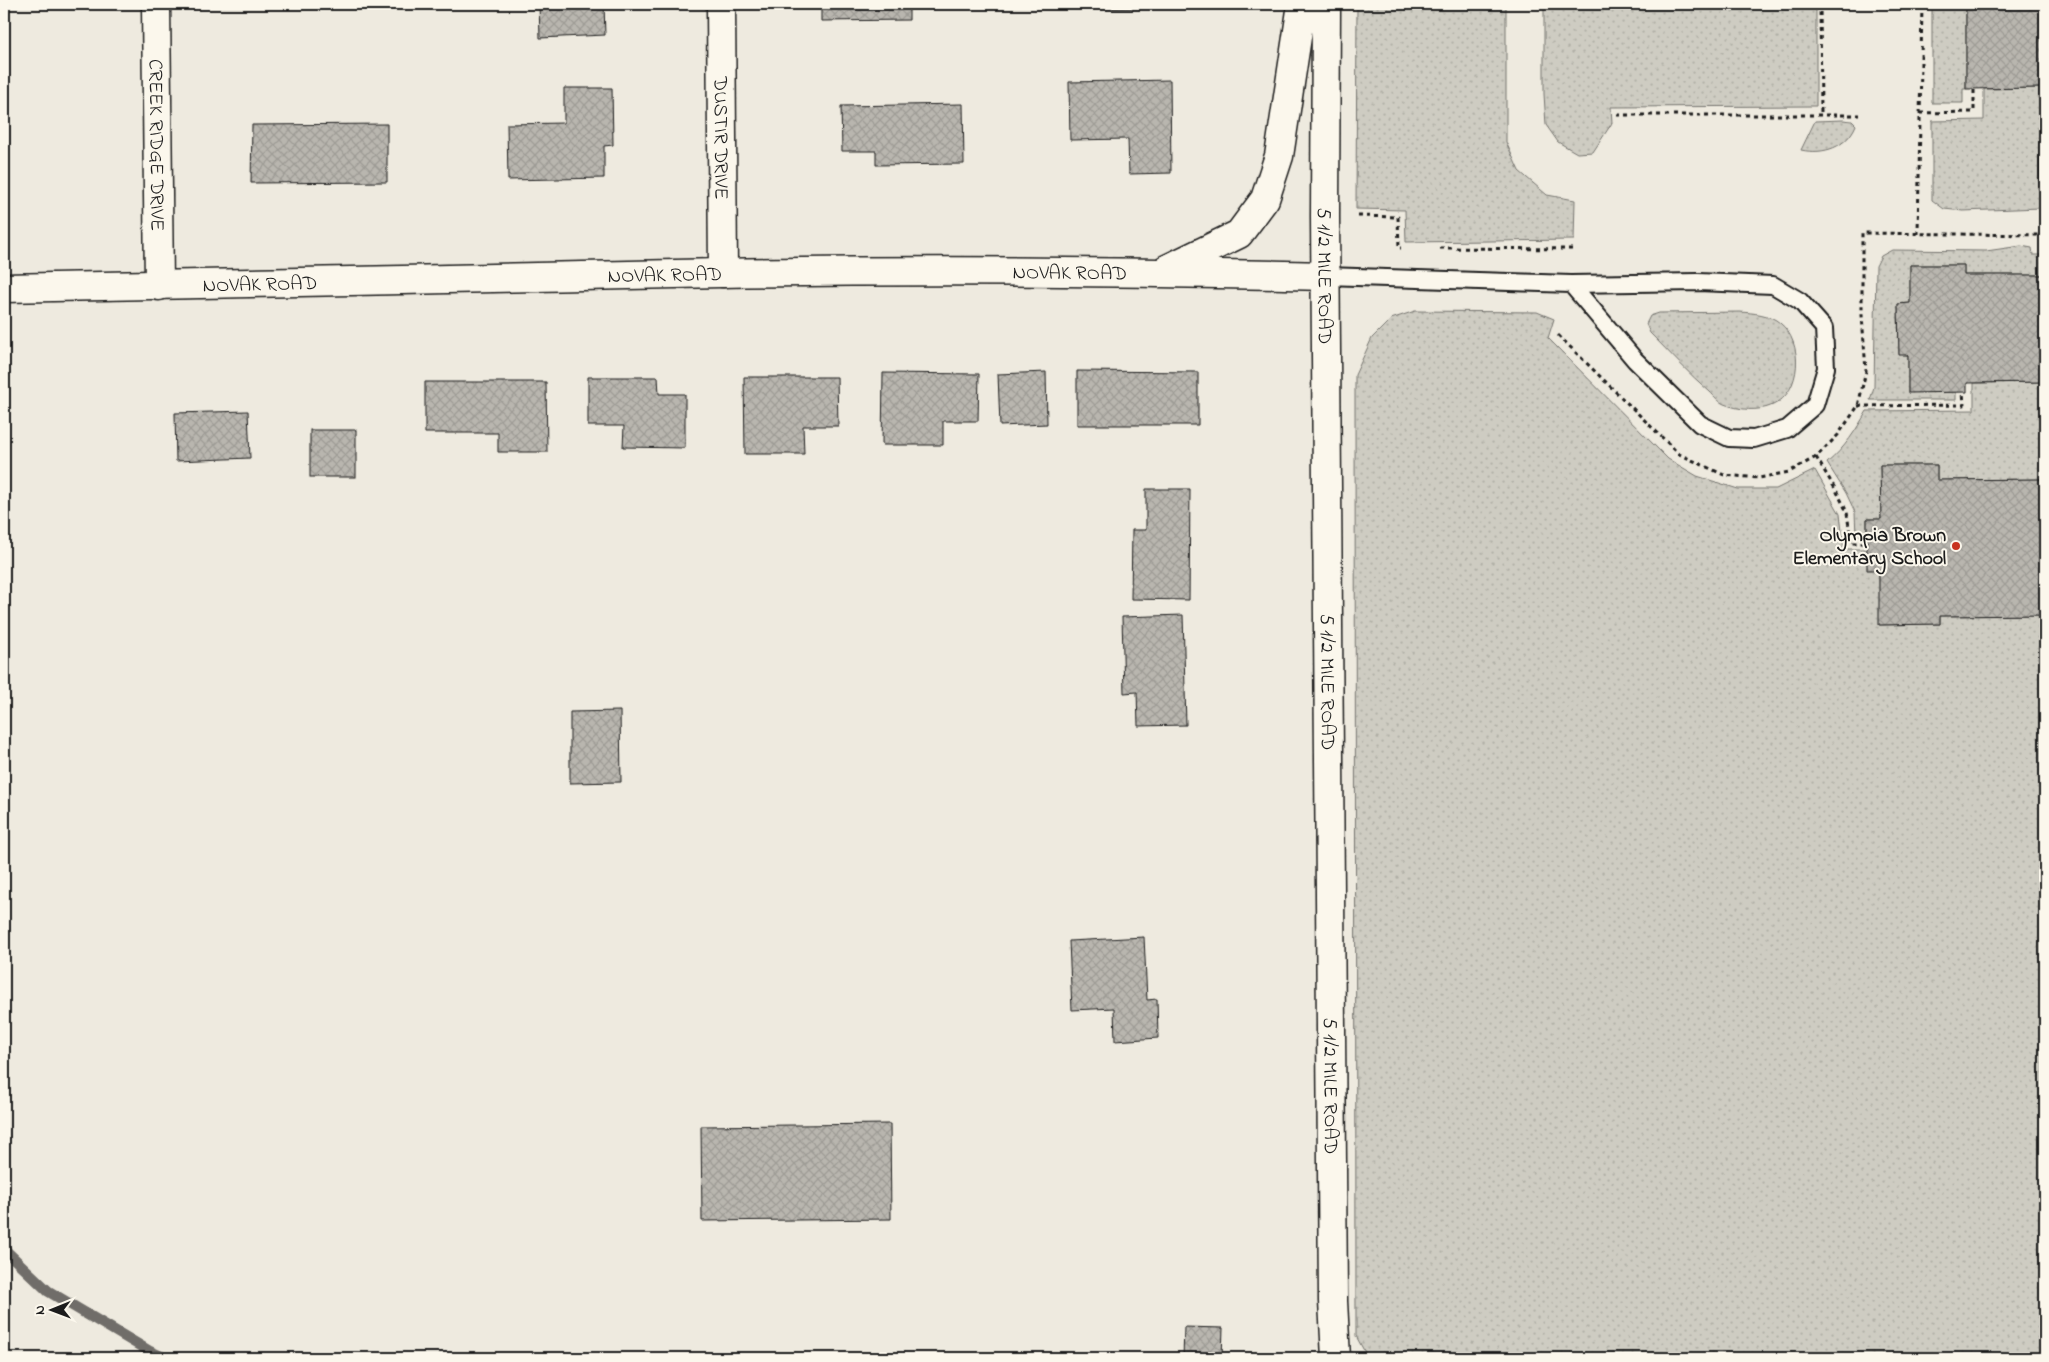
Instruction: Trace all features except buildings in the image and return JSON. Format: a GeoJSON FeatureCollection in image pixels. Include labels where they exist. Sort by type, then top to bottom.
{"type":"FeatureCollection","features":[{"type":"Feature","properties":{"kind":"street","name":"CREEK RIDGE DRIVE"},"geometry":{"type":"LineString","coordinates":[[156,4],[159,286]]}},
{"type":"Feature","properties":{"kind":"street","name":"DUSTIR DRIVE"},"geometry":{"type":"LineString","coordinates":[[721,4],[723,273]]}},
{"type":"Feature","properties":{"kind":"street"},"geometry":{"type":"LineString","coordinates":[[1161,272],[1239,234],[1265,200],[1280,156],[1302,4]]}},
{"type":"Feature","properties":{"kind":"street","name":"5 1/2 MILE ROAD"},"geometry":{"type":"LineString","coordinates":[[1326,4],[1325,216],[1332,1301],[1336,1358]]}},
{"type":"Feature","properties":{"kind":"street","name":"NOVAK ROAD"},"geometry":{"type":"LineString","coordinates":[[4,288],[723,273],[1161,272],[1326,276]]}},
{"type":"Feature","properties":{"kind":"lane"},"geometry":{"type":"LineString","coordinates":[[1326,276],[1571,284],[1698,282],[1773,285],[1800,301],[1824,328],[1826,368],[1815,405],[1787,429],[1754,439],[1729,438],[1700,424],[1635,360],[1571,284]]}},
{"type":"Feature","properties":{"kind":"path"},"geometry":{"type":"LineString","coordinates":[[1820,4],[1821,115]]}},
{"type":"Feature","properties":{"kind":"path"},"geometry":{"type":"LineString","coordinates":[[1918,234],[1922,4]]}},
{"type":"Feature","properties":{"kind":"path"},"geometry":{"type":"LineString","coordinates":[[1920,113],[1974,112],[1974,89]]}},
{"type":"Feature","properties":{"kind":"path"},"geometry":{"type":"LineString","coordinates":[[1617,115],[1859,114]]}},
{"type":"Feature","properties":{"kind":"path"},"geometry":{"type":"LineString","coordinates":[[1325,216],[1398,217],[1398,248],[1408,248]]}},
{"type":"Feature","properties":{"kind":"path"},"geometry":{"type":"LineString","coordinates":[[1558,335],[1678,454],[1724,475],[1759,478],[1789,472],[1816,457],[1838,435],[1858,406],[1866,371],[1862,315],[1862,234],[2045,236]]}},
{"type":"Feature","properties":{"kind":"path"},"geometry":{"type":"LineString","coordinates":[[1438,248],[1574,248]]}},
{"type":"Feature","properties":{"kind":"path"},"geometry":{"type":"LineString","coordinates":[[1858,406],[1964,405],[1963,392]]}},
{"type":"Feature","properties":{"kind":"path"},"geometry":{"type":"LineString","coordinates":[[1816,457],[1847,512],[1851,543],[1868,543]]}},
{"type":"Feature","properties":{"kind":"shaded area"},"geometry":{"type":"Polygon","coordinates":[[[1357,4],[1506,4],[1506,142],[1519,171],[1547,195],[1575,200],[1574,240],[1406,242],[1405,210],[1356,209],[1357,4]]]}},
{"type":"Feature","properties":{"kind":"shaded area"},"geometry":{"type":"Polygon","coordinates":[[[1544,4],[1816,4],[1816,106],[1611,107],[1612,123],[1593,152],[1577,153],[1558,142],[1546,125],[1544,4]]]}},
{"type":"Feature","properties":{"kind":"shaded area"},"geometry":{"type":"Polygon","coordinates":[[[1932,4],[1966,4],[1966,89],[1963,89],[1963,103],[1932,103],[1932,4]]]}},
{"type":"Feature","properties":{"kind":"shaded area"},"geometry":{"type":"Polygon","coordinates":[[[2040,88],[2040,208],[1963,211],[1944,209],[1932,200],[1932,121],[1984,120],[1984,89],[2040,88]]]}},
{"type":"Feature","properties":{"kind":"shaded area"},"geometry":{"type":"Polygon","coordinates":[[[1815,121],[1852,121],[1856,125],[1852,133],[1841,144],[1826,150],[1801,150],[1815,121]]]}},
{"type":"Feature","properties":{"kind":"shaded area"},"geometry":{"type":"Polygon","coordinates":[[[2021,246],[2032,248],[2033,255],[2045,255],[2045,275],[1964,275],[1964,265],[1910,265],[1910,303],[1898,304],[1899,354],[1908,355],[1908,392],[1956,392],[1956,400],[1870,400],[1874,387],[1876,266],[1881,256],[1892,250],[1986,251],[2021,246]]]}},
{"type":"Feature","properties":{"kind":"shaded area"},"geometry":{"type":"Polygon","coordinates":[[[1415,311],[1537,312],[1554,319],[1548,338],[1668,459],[1697,476],[1738,489],[1776,489],[1815,470],[1840,514],[1844,549],[1868,549],[1879,570],[1880,625],[1940,624],[1940,616],[2045,615],[2045,1358],[1368,1358],[1356,1336],[1355,375],[1372,338],[1391,319],[1415,311]]]}},
{"type":"Feature","properties":{"kind":"shaded area"},"geometry":{"type":"Polygon","coordinates":[[[1740,312],[1761,314],[1776,320],[1788,331],[1793,342],[1796,366],[1790,389],[1783,399],[1767,407],[1742,409],[1720,402],[1650,333],[1646,324],[1650,316],[1659,313],[1740,312]]]}},
{"type":"Feature","properties":{"kind":"shaded area"},"geometry":{"type":"Polygon","coordinates":[[[2045,382],[2045,479],[1937,480],[1937,465],[1880,465],[1881,519],[1867,519],[1867,535],[1856,536],[1855,512],[1846,493],[1827,463],[1845,445],[1867,411],[1974,410],[1974,383],[2045,382]]]}},
{"type":"Feature","properties":{"kind":"waterway"},"geometry":{"type":"LineString","coordinates":[[4,1249],[48,1291],[149,1351],[165,1358]]}},
{"type":"Feature","properties":{"kind":"place","name":"Olympia Brown Elementary School"},"geometry":{"type":"Point","coordinates":[1956,546]}}]}
